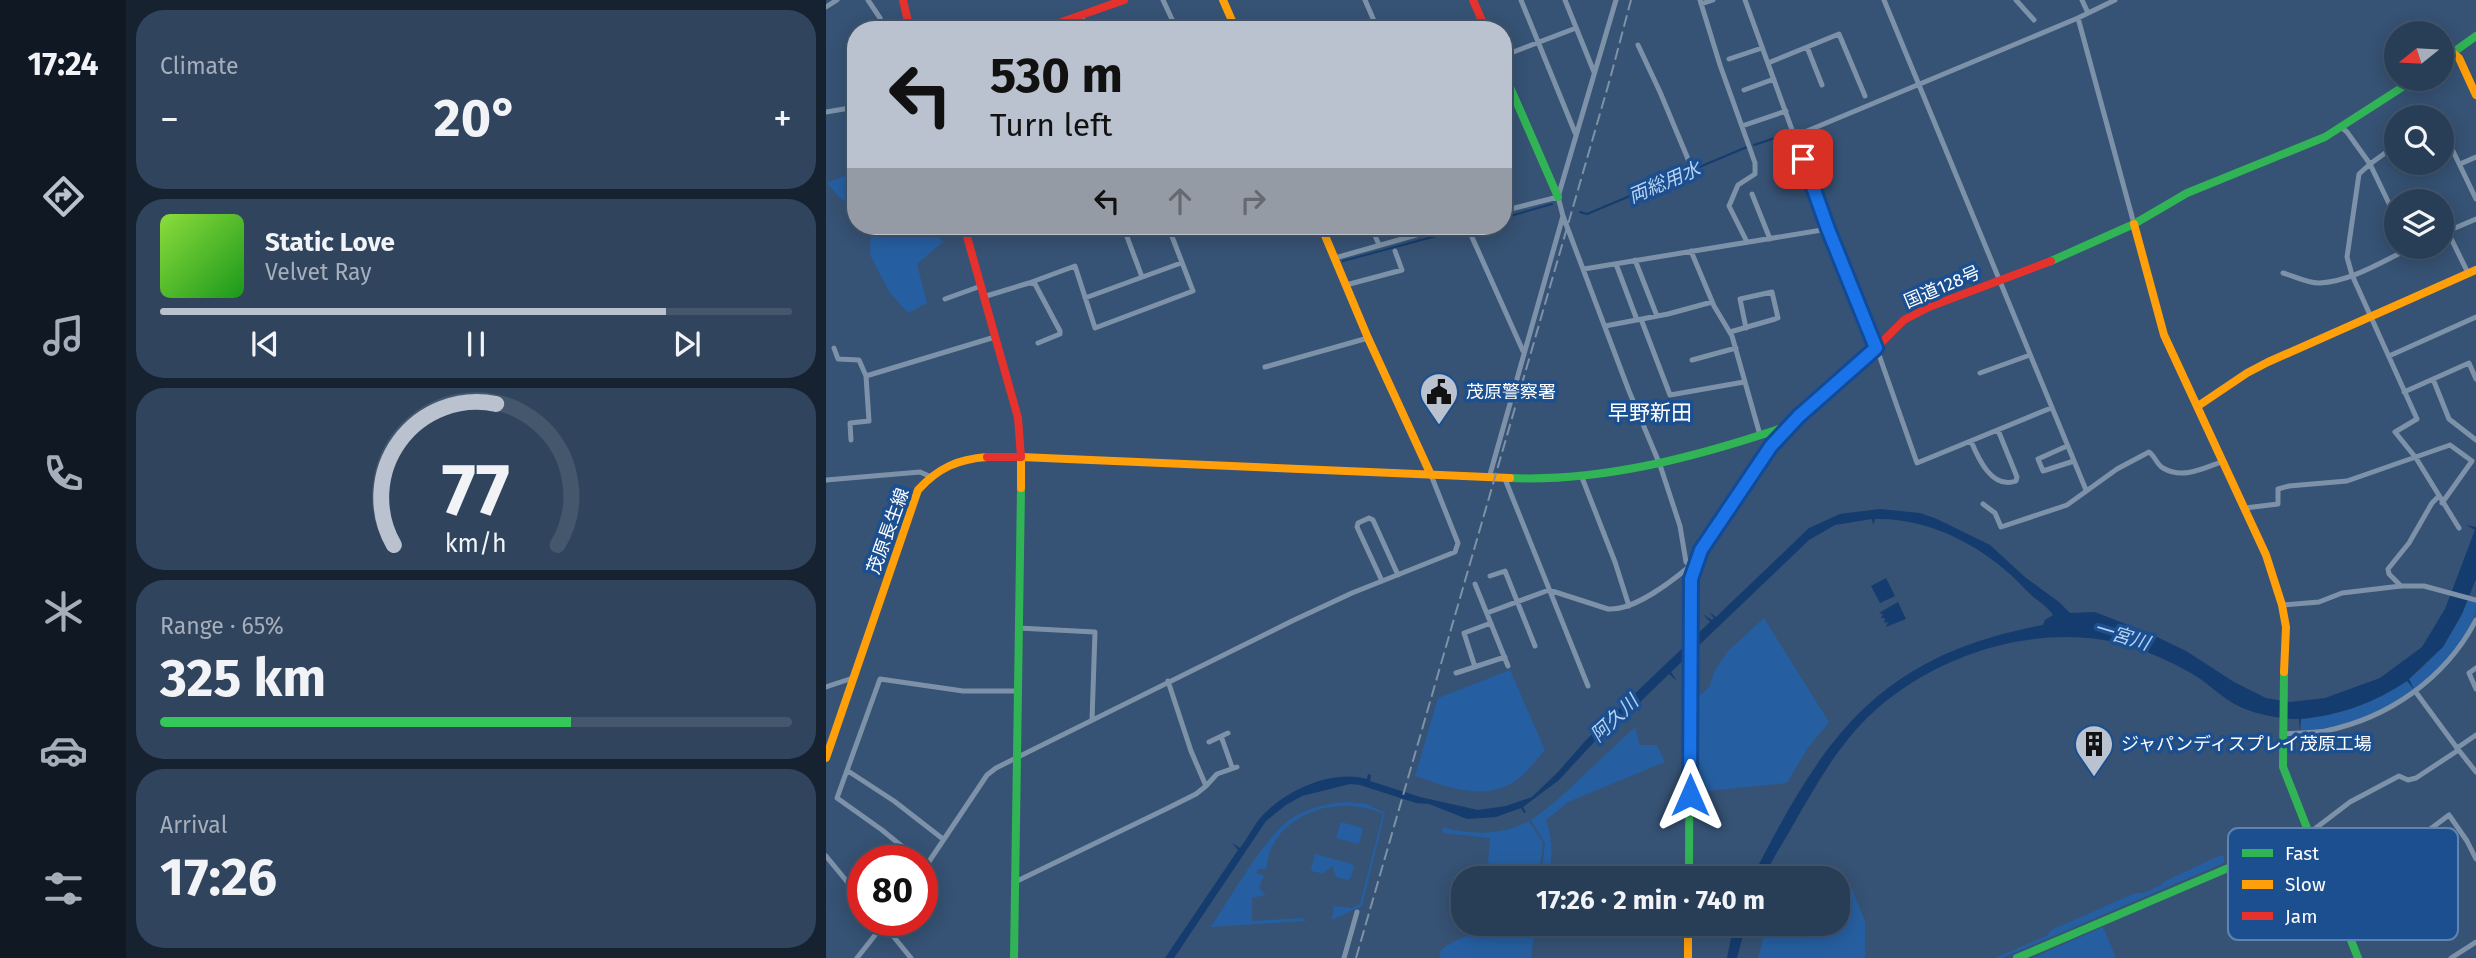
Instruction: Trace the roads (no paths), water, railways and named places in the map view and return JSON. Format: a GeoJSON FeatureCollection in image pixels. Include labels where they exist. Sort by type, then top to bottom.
{"type":"FeatureCollection","features":[{"type":"Feature","properties":{"kind":"main road"},"geometry":{"type":"LineString","coordinates":[[903,0],[908,21]]}},
{"type":"Feature","properties":{"kind":"main road"},"geometry":{"type":"LineString","coordinates":[[1064,21],[1124,0]]}},
{"type":"Feature","properties":{"kind":"main road"},"geometry":{"type":"LineString","coordinates":[[1223,0],[1232,21]]}},
{"type":"Feature","properties":{"kind":"main road"},"geometry":{"type":"LineString","coordinates":[[1473,0],[1482,21]]}},
{"type":"Feature","properties":{"kind":"main road"},"geometry":{"type":"LineString","coordinates":[[2454,52],[2476,36]]}},
{"type":"Feature","properties":{"kind":"main road"},"geometry":{"type":"LineString","coordinates":[[2454,54],[2459,58],[2476,95]]}},
{"type":"Feature","properties":{"kind":"main road","name":"国道128号"},"geometry":{"type":"LineString","coordinates":[[1689,866],[1692,567],[1771,446],[1790,425],[1876,348],[1895,327],[1916,313],[2063,257],[2134,224],[2187,193],[2325,138],[2397,91]]}},
{"type":"Feature","properties":{"kind":"main road"},"geometry":{"type":"LineString","coordinates":[[1512,92],[1558,197]]}},
{"type":"Feature","properties":{"kind":"main road"},"geometry":{"type":"LineString","coordinates":[[2134,224],[2164,335],[2266,555],[2282,605],[2286,627],[2283,767],[2306,828]]}},
{"type":"Feature","properties":{"kind":"main road"},"geometry":{"type":"LineString","coordinates":[[967,235],[1018,418],[1021,457],[1014,958]]}},
{"type":"Feature","properties":{"kind":"main road"},"geometry":{"type":"LineString","coordinates":[[1325,235],[1368,338],[1431,475]]}},
{"type":"Feature","properties":{"kind":"main road"},"geometry":{"type":"LineString","coordinates":[[2198,406],[2247,373],[2472,272]]}},
{"type":"Feature","properties":{"kind":"main road","name":"茂原長生線"},"geometry":{"type":"LineString","coordinates":[[826,758],[918,490],[929,476],[957,461],[976,457],[1021,457],[1542,479],[1581,475],[1694,454],[1790,425]]}},
{"type":"Feature","properties":{"kind":"main road"},"geometry":{"type":"LineString","coordinates":[[2017,958],[2228,868]]}},
{"type":"Feature","properties":{"kind":"main road"},"geometry":{"type":"LineString","coordinates":[[1688,936],[1688,958]]}},
{"type":"Feature","properties":{"kind":"main road"},"geometry":{"type":"LineString","coordinates":[[2351,940],[2358,958]]}},
{"type":"Feature","properties":{"kind":"street"},"geometry":{"type":"LineString","coordinates":[[826,7],[837,0]]}},
{"type":"Feature","properties":{"kind":"street"},"geometry":{"type":"LineString","coordinates":[[869,0],[880,18]]}},
{"type":"Feature","properties":{"kind":"street"},"geometry":{"type":"LineString","coordinates":[[1164,0],[1173,21]]}},
{"type":"Feature","properties":{"kind":"street"},"geometry":{"type":"LineString","coordinates":[[1364,0],[1374,21]]}},
{"type":"Feature","properties":{"kind":"street"},"geometry":{"type":"LineString","coordinates":[[1521,0],[1576,135]]}},
{"type":"Feature","properties":{"kind":"street"},"geometry":{"type":"LineString","coordinates":[[1565,0],[1595,72]]}},
{"type":"Feature","properties":{"kind":"street"},"geometry":{"type":"LineString","coordinates":[[1713,0],[1701,2],[1755,163],[1755,174],[1738,185],[1729,206],[1747,242]]}},
{"type":"Feature","properties":{"kind":"street"},"geometry":{"type":"LineString","coordinates":[[1745,0],[1917,463],[2051,408]]}},
{"type":"Feature","properties":{"kind":"street"},"geometry":{"type":"LineString","coordinates":[[1884,0],[2086,490]]}},
{"type":"Feature","properties":{"kind":"street"},"geometry":{"type":"LineString","coordinates":[[2016,0],[2034,20]]}},
{"type":"Feature","properties":{"kind":"street"},"geometry":{"type":"LineString","coordinates":[[2082,0],[2088,13]]}},
{"type":"Feature","properties":{"kind":"street"},"geometry":{"type":"LineString","coordinates":[[1795,136],[2115,0]]}},
{"type":"Feature","properties":{"kind":"street"},"geometry":{"type":"LineString","coordinates":[[1487,613],[1549,590],[1608,610],[1616,610],[1629,606],[1692,567],[1686,562],[1680,526],[1659,461],[1605,326],[1558,197],[1615,1]]}},
{"type":"Feature","properties":{"kind":"street"},"geometry":{"type":"LineString","coordinates":[[1081,15],[1083,21]]}},
{"type":"Feature","properties":{"kind":"street"},"geometry":{"type":"LineString","coordinates":[[2078,18],[2134,224]]}},
{"type":"Feature","properties":{"kind":"street"},"geometry":{"type":"LineString","coordinates":[[1512,53],[1577,28]]}},
{"type":"Feature","properties":{"kind":"street"},"geometry":{"type":"LineString","coordinates":[[1768,63],[1839,34],[1865,96]]}},
{"type":"Feature","properties":{"kind":"street"},"geometry":{"type":"LineString","coordinates":[[1637,45],[1692,169]]}},
{"type":"Feature","properties":{"kind":"street"},"geometry":{"type":"LineString","coordinates":[[1729,59],[1762,47]]}},
{"type":"Feature","properties":{"kind":"street"},"geometry":{"type":"LineString","coordinates":[[1807,47],[1822,85]]}},
{"type":"Feature","properties":{"kind":"street"},"geometry":{"type":"LineString","coordinates":[[1744,90],[1774,79]]}},
{"type":"Feature","properties":{"kind":"street"},"geometry":{"type":"LineString","coordinates":[[826,112],[847,108]]}},
{"type":"Feature","properties":{"kind":"street"},"geometry":{"type":"LineString","coordinates":[[1742,126],[1786,111]]}},
{"type":"Feature","properties":{"kind":"street"},"geometry":{"type":"LineString","coordinates":[[2342,128],[2370,164],[2384,191]]}},
{"type":"Feature","properties":{"kind":"street"},"geometry":{"type":"LineString","coordinates":[[2454,152],[2476,199]]}},
{"type":"Feature","properties":{"kind":"street"},"geometry":{"type":"LineString","coordinates":[[2384,154],[2358,174],[2347,257],[2352,275],[2417,419],[2395,432],[2416,458],[2459,528]]}},
{"type":"Feature","properties":{"kind":"street"},"geometry":{"type":"LineString","coordinates":[[2460,164],[2476,157]]}},
{"type":"Feature","properties":{"kind":"street"},"geometry":{"type":"LineString","coordinates":[[1752,194],[1770,239]]}},
{"type":"Feature","properties":{"kind":"street"},"geometry":{"type":"LineString","coordinates":[[1512,208],[1558,197]]}},
{"type":"Feature","properties":{"kind":"street"},"geometry":{"type":"LineString","coordinates":[[1489,478],[1563,216]]}},
{"type":"Feature","properties":{"kind":"street"},"geometry":{"type":"LineString","coordinates":[[2454,229],[2476,219]]}},
{"type":"Feature","properties":{"kind":"street"},"geometry":{"type":"LineString","coordinates":[[1584,270],[1828,229]]}},
{"type":"Feature","properties":{"kind":"street"},"geometry":{"type":"LineString","coordinates":[[1126,235],[1142,277]]}},
{"type":"Feature","properties":{"kind":"street"},"geometry":{"type":"LineString","coordinates":[[984,297],[1075,266],[1095,328],[1193,291],[1171,235]]}},
{"type":"Feature","properties":{"kind":"street"},"geometry":{"type":"LineString","coordinates":[[1375,235],[1379,245]]}},
{"type":"Feature","properties":{"kind":"street"},"geometry":{"type":"LineString","coordinates":[[1335,258],[1415,235]]}},
{"type":"Feature","properties":{"kind":"street"},"geometry":{"type":"LineString","coordinates":[[1471,235],[1523,351]]}},
{"type":"Feature","properties":{"kind":"street"},"geometry":{"type":"LineString","coordinates":[[2454,247],[2472,272]]}},
{"type":"Feature","properties":{"kind":"street"},"geometry":{"type":"LineString","coordinates":[[1346,285],[1402,270],[1395,251]]}},
{"type":"Feature","properties":{"kind":"street"},"geometry":{"type":"LineString","coordinates":[[1691,251],[1712,302],[1730,332],[1760,435]]}},
{"type":"Feature","properties":{"kind":"street"},"geometry":{"type":"LineString","coordinates":[[2283,273],[2318,284],[2352,275],[2386,259]]}},
{"type":"Feature","properties":{"kind":"street"},"geometry":{"type":"LineString","coordinates":[[1635,260],[1657,316]]}},
{"type":"Feature","properties":{"kind":"street"},"geometry":{"type":"LineString","coordinates":[[1085,298],[1181,263]]}},
{"type":"Feature","properties":{"kind":"street"},"geometry":{"type":"LineString","coordinates":[[1616,264],[1670,395],[1744,382]]}},
{"type":"Feature","properties":{"kind":"street"},"geometry":{"type":"LineString","coordinates":[[1029,283],[1035,284],[1060,331],[1060,334],[1038,343]]}},
{"type":"Feature","properties":{"kind":"street"},"geometry":{"type":"LineString","coordinates":[[945,299],[981,286]]}},
{"type":"Feature","properties":{"kind":"street"},"geometry":{"type":"LineString","coordinates":[[1730,332],[1746,328],[1777,318],[1772,292],[1740,299],[1746,328]]}},
{"type":"Feature","properties":{"kind":"street"},"geometry":{"type":"LineString","coordinates":[[1605,326],[1712,302]]}},
{"type":"Feature","properties":{"kind":"street"},"geometry":{"type":"LineString","coordinates":[[2389,356],[2476,317]]}},
{"type":"Feature","properties":{"kind":"street"},"geometry":{"type":"LineString","coordinates":[[866,376],[995,337]]}},
{"type":"Feature","properties":{"kind":"street"},"geometry":{"type":"LineString","coordinates":[[1265,368],[1368,338]]}},
{"type":"Feature","properties":{"kind":"street"},"geometry":{"type":"LineString","coordinates":[[835,348],[836,358],[859,360],[866,376],[869,421],[850,423],[850,440]]}},
{"type":"Feature","properties":{"kind":"street"},"geometry":{"type":"LineString","coordinates":[[1692,360],[1736,348]]}},
{"type":"Feature","properties":{"kind":"street"},"geometry":{"type":"LineString","coordinates":[[1980,373],[2030,355]]}},
{"type":"Feature","properties":{"kind":"street"},"geometry":{"type":"LineString","coordinates":[[2404,392],[2469,363],[2476,379]]}},
{"type":"Feature","properties":{"kind":"street"},"geometry":{"type":"LineString","coordinates":[[2433,379],[2449,419],[2476,440]]}},
{"type":"Feature","properties":{"kind":"street"},"geometry":{"type":"LineString","coordinates":[[1970,441],[1983,467],[2008,484],[2016,481],[2017,477],[1998,430]]}},
{"type":"Feature","properties":{"kind":"street"},"geometry":{"type":"LineString","coordinates":[[2245,508],[2278,504],[2278,489],[2347,481],[2450,445],[2472,461],[2440,500],[2432,503],[2409,543],[2388,569],[2401,586]]}},
{"type":"Feature","properties":{"kind":"street"},"geometry":{"type":"LineString","coordinates":[[2067,446],[2038,459],[2043,471],[2074,461]]}},
{"type":"Feature","properties":{"kind":"street"},"geometry":{"type":"LineString","coordinates":[[2001,527],[2067,505],[2116,469],[2148,452],[2153,454],[2161,467],[2178,474],[2224,461]]}},
{"type":"Feature","properties":{"kind":"street"},"geometry":{"type":"LineString","coordinates":[[826,480],[920,472],[929,476]]}},
{"type":"Feature","properties":{"kind":"street"},"geometry":{"type":"LineString","coordinates":[[938,846],[986,775],[1017,757],[1300,617],[1455,552],[1458,547],[1431,475]]}},
{"type":"Feature","properties":{"kind":"street"},"geometry":{"type":"LineString","coordinates":[[1581,475],[1629,606]]}},
{"type":"Feature","properties":{"kind":"street"},"geometry":{"type":"LineString","coordinates":[[1505,479],[1588,686]]}},
{"type":"Feature","properties":{"kind":"street"},"geometry":{"type":"LineString","coordinates":[[1983,505],[1995,513],[2002,535]]}},
{"type":"Feature","properties":{"kind":"street"},"geometry":{"type":"LineString","coordinates":[[1382,581],[1357,527],[1358,523],[1369,518],[1373,520],[1398,575]]}},
{"type":"Feature","properties":{"kind":"street"},"geometry":{"type":"LineString","coordinates":[[1490,576],[1505,571],[1535,646]]}},
{"type":"Feature","properties":{"kind":"street"},"geometry":{"type":"LineString","coordinates":[[1475,584],[1508,666]]}},
{"type":"Feature","properties":{"kind":"street"},"geometry":{"type":"LineString","coordinates":[[2282,605],[2319,602],[2342,593],[2401,586],[2424,586],[2476,600]]}},
{"type":"Feature","properties":{"kind":"street"},"geometry":{"type":"LineString","coordinates":[[2282,733],[2315,732],[2353,724],[2387,709],[2438,672],[2458,649],[2476,620]]}},
{"type":"Feature","properties":{"kind":"street"},"geometry":{"type":"LineString","coordinates":[[1475,667],[1464,633],[1491,623]]}},
{"type":"Feature","properties":{"kind":"street"},"geometry":{"type":"LineString","coordinates":[[1018,628],[1095,632],[1092,720]]}},
{"type":"Feature","properties":{"kind":"street"},"geometry":{"type":"LineString","coordinates":[[1456,673],[1505,657]]}},
{"type":"Feature","properties":{"kind":"street"},"geometry":{"type":"LineString","coordinates":[[2476,668],[2469,673],[2476,689]]}},
{"type":"Feature","properties":{"kind":"street"},"geometry":{"type":"LineString","coordinates":[[826,687],[854,678]]}},
{"type":"Feature","properties":{"kind":"street"},"geometry":{"type":"LineString","coordinates":[[899,845],[838,798],[880,680],[963,691],[1017,691]]}},
{"type":"Feature","properties":{"kind":"street"},"geometry":{"type":"LineString","coordinates":[[1168,681],[1191,751],[1206,786]]}},
{"type":"Feature","properties":{"kind":"street"},"geometry":{"type":"LineString","coordinates":[[2415,691],[2476,772]]}},
{"type":"Feature","properties":{"kind":"street"},"geometry":{"type":"LineString","coordinates":[[1209,742],[1228,733]]}},
{"type":"Feature","properties":{"kind":"street"},"geometry":{"type":"LineString","coordinates":[[2316,828],[2350,802],[2399,776],[2408,780],[2416,778],[2476,735]]}},
{"type":"Feature","properties":{"kind":"street"},"geometry":{"type":"LineString","coordinates":[[1015,882],[1196,794],[1217,774],[1234,767],[1221,736]]}},
{"type":"Feature","properties":{"kind":"street"},"geometry":{"type":"LineString","coordinates":[[848,771],[894,801],[943,839]]}},
{"type":"Feature","properties":{"kind":"street"},"geometry":{"type":"LineString","coordinates":[[2432,828],[2449,816],[2458,828]]}},
{"type":"Feature","properties":{"kind":"street"},"geometry":{"type":"LineString","coordinates":[[2458,828],[2476,859]]}},
{"type":"Feature","properties":{"kind":"street"},"geometry":{"type":"LineString","coordinates":[[826,856],[847,882]]}},
{"type":"Feature","properties":{"kind":"street"},"geometry":{"type":"LineString","coordinates":[[1344,958],[1357,912]]}},
{"type":"Feature","properties":{"kind":"street"},"geometry":{"type":"LineString","coordinates":[[857,958],[874,936]]}},
{"type":"Feature","properties":{"kind":"street"},"geometry":{"type":"LineString","coordinates":[[894,936],[911,958]]}},
{"type":"Feature","properties":{"kind":"street"},"geometry":{"type":"LineString","coordinates":[[2451,958],[2476,942]]}},
{"type":"Feature","properties":{"kind":"water"},"geometry":{"type":"Polygon","coordinates":[[[1880,509],[1920,513],[1937,519],[1990,545],[2070,613],[2095,612],[2151,634],[2186,651],[2234,682],[2266,698],[2290,702],[2325,698],[2380,678],[2422,647],[2445,609],[2475,530],[2466,525],[2476,527],[2476,579],[2462,614],[2443,647],[2409,679],[2414,689],[2407,681],[2357,707],[2301,719],[2300,731],[2299,719],[2253,712],[2228,700],[2199,678],[2169,662],[2137,648],[2102,640],[2066,637],[2029,640],[1993,647],[1958,659],[1925,675],[1894,695],[1856,729],[1820,778],[1770,866],[1758,866],[1805,783],[1832,744],[1863,710],[1897,681],[1938,658],[1986,639],[2043,625],[2045,620],[2053,615],[1995,561],[1958,538],[1917,523],[1896,520],[1875,519],[1873,525],[1872,519],[1835,525],[1809,540],[1671,672],[1677,681],[1669,674],[1635,707],[1607,728],[1559,780],[1523,807],[1526,812],[1521,808],[1496,817],[1467,819],[1429,804],[1416,803],[1350,784],[1302,796],[1266,821],[1174,958],[1165,958],[1238,850],[1232,843],[1240,848],[1262,816],[1284,798],[1325,779],[1367,779],[1368,774],[1371,775],[1370,781],[1420,797],[1478,810],[1506,806],[1532,797],[1586,740],[1710,622],[1703,614],[1712,620],[1714,618],[1709,612],[1716,617],[1809,528],[1840,514],[1880,509]]]}},
{"type":"Feature","properties":{"kind":"water"},"geometry":{"type":"Polygon","coordinates":[[[1886,578],[1895,596],[1880,603],[1871,586],[1886,578]]]}},
{"type":"Feature","properties":{"kind":"water"},"geometry":{"type":"Polygon","coordinates":[[[1898,602],[1906,619],[1886,627],[1888,622],[1884,623],[1885,618],[1881,618],[1883,614],[1879,613],[1898,602]]]}},
{"type":"Feature","properties":{"kind":"water"},"geometry":{"type":"Polygon","coordinates":[[[1732,936],[1743,936],[1737,958],[1727,958],[1732,936]]]}},
{"type":"Feature","properties":{"kind":"waterway","name":"両総用水"},"geometry":{"type":"LineString","coordinates":[[1754,145],[1790,133]]}},
{"type":"Feature","properties":{"kind":"waterway","name":"両総用水"},"geometry":{"type":"LineString","coordinates":[[1580,212],[1587,214],[1747,147]]}},
{"type":"Feature","properties":{"kind":"waterway","name":"両総用水"},"geometry":{"type":"LineString","coordinates":[[1512,215],[1552,204]]}},
{"type":"Feature","properties":{"kind":"waterway","name":"両総用水"},"geometry":{"type":"LineString","coordinates":[[1343,261],[1440,235]]}},
{"type":"Feature","properties":{"kind":"railway"},"geometry":{"type":"LineString","coordinates":[[1356,958],[1631,0]]}},
{"type":"Feature","properties":{"kind":"place","name":"茂原警察署"},"geometry":{"type":"Point","coordinates":[1439,426]}},
{"type":"Feature","properties":{"kind":"place","name":"ジャパンディスプレイ茂原工場"},"geometry":{"type":"Point","coordinates":[2094,778]}},
{"type":"Feature","properties":{"kind":"district","name":"早野新田"},"geometry":{"type":"Point","coordinates":[1650,413]}},
{"type":"Feature","properties":{"kind":"water label","name":"一宮川"},"geometry":{"type":"Point","coordinates":[2122,635]}},
{"type":"Feature","properties":{"kind":"water label","name":"阿久川"},"geometry":{"type":"Point","coordinates":[1614,718]}}]}
